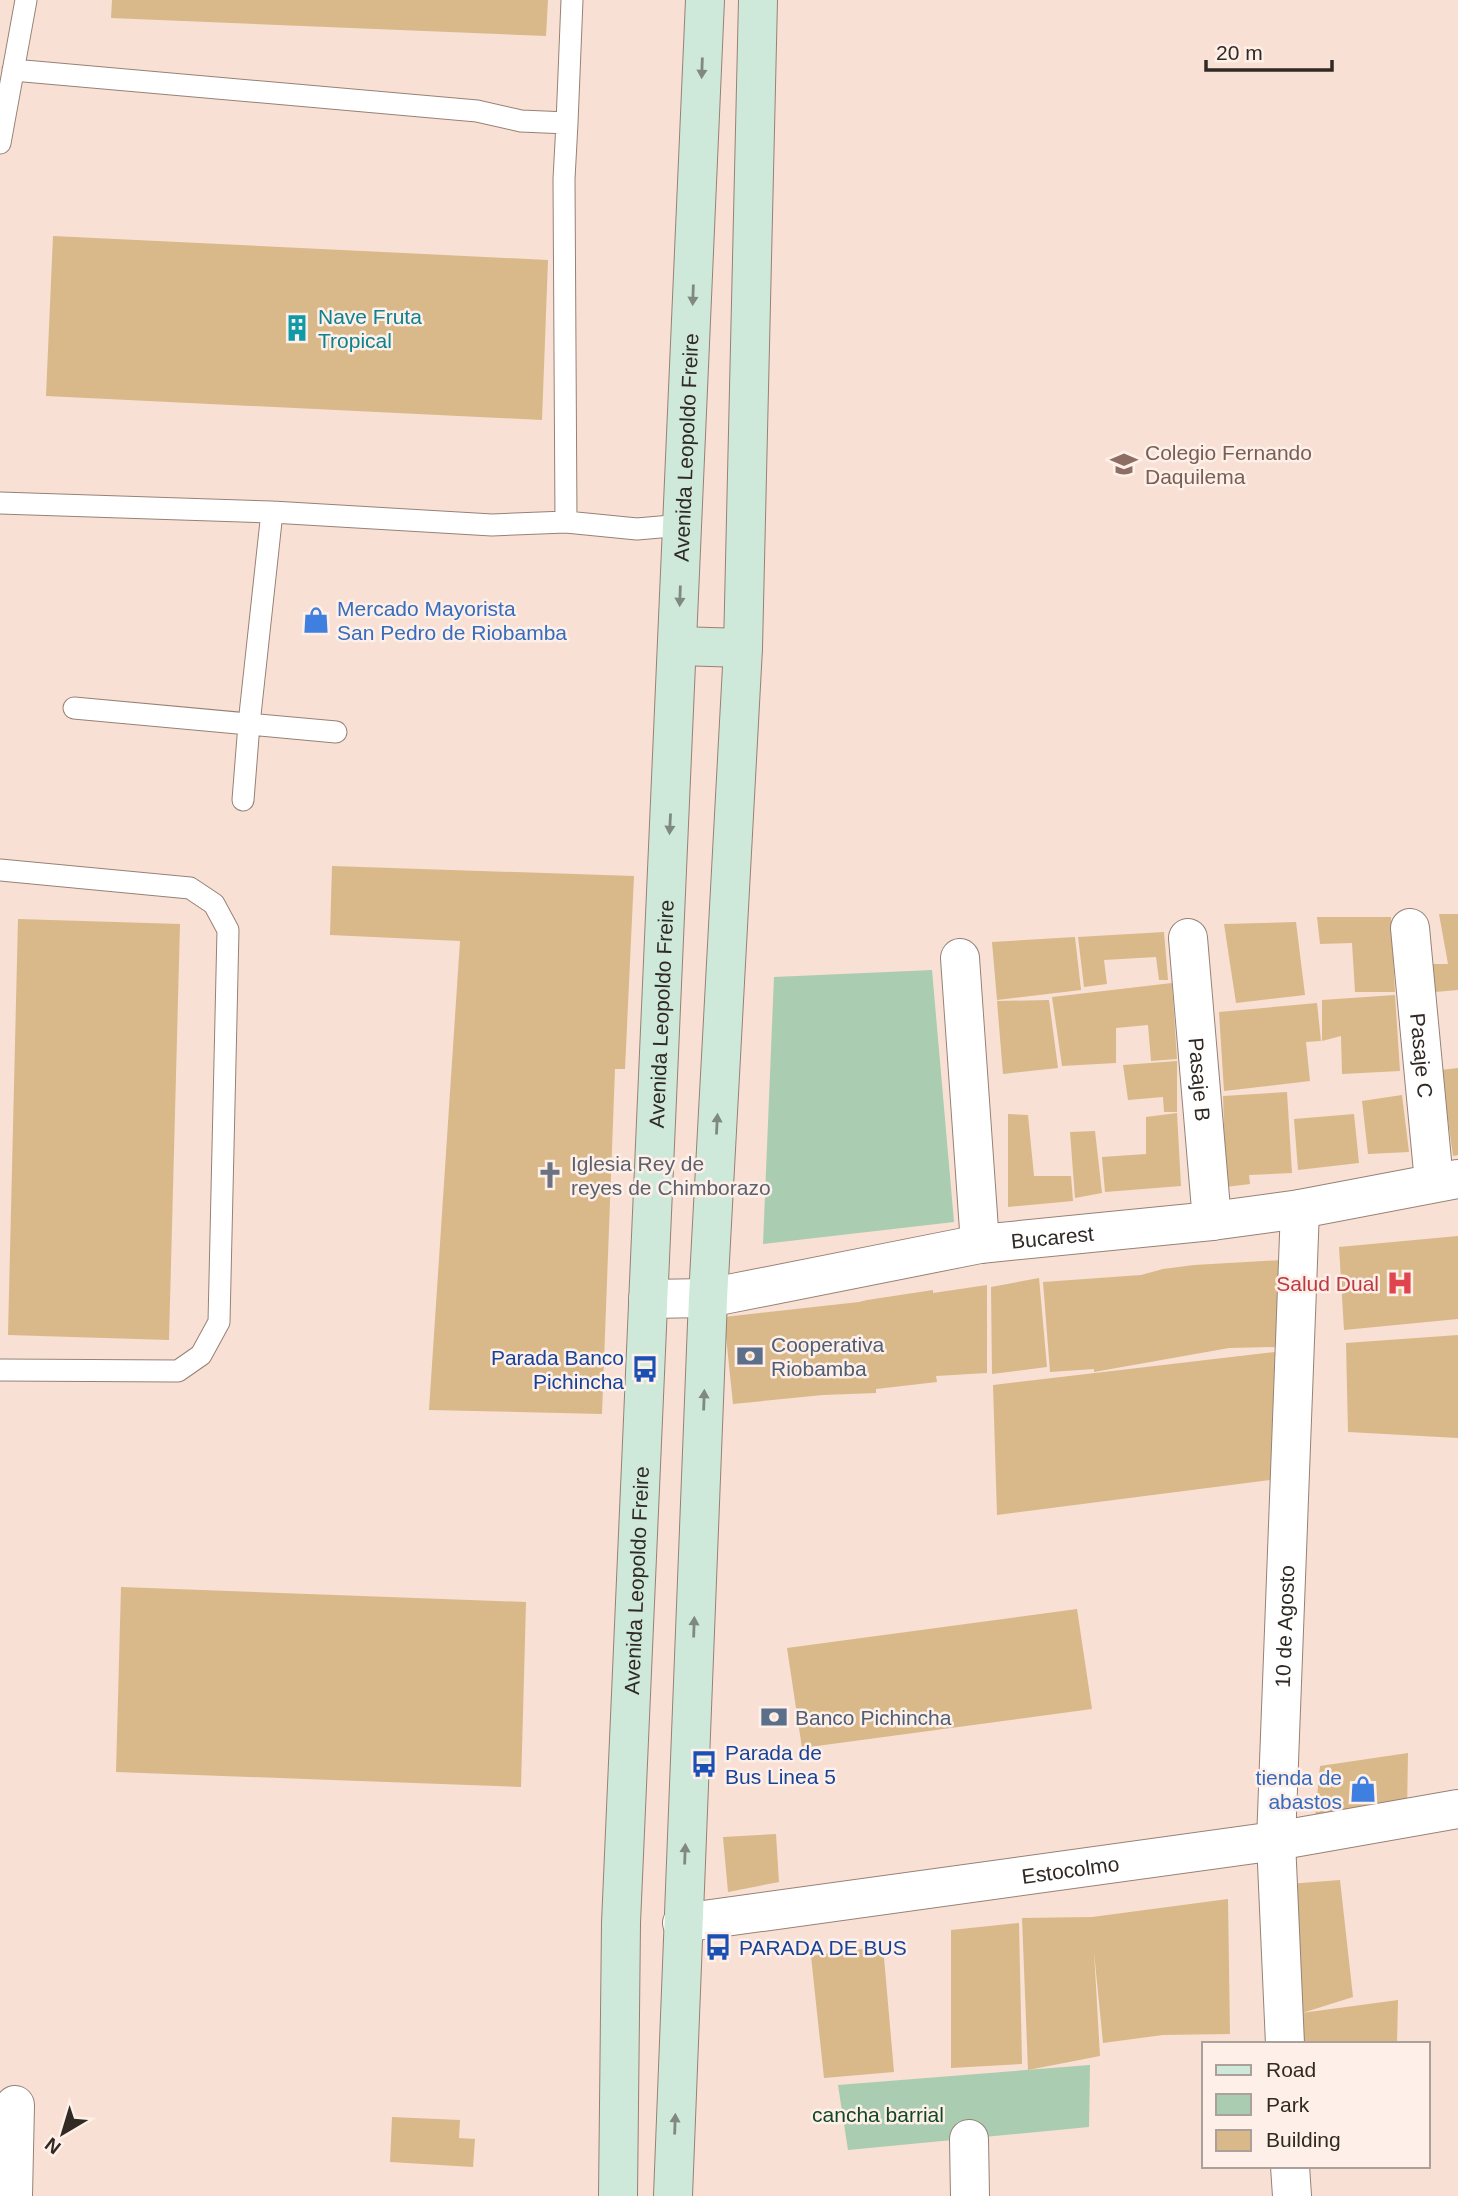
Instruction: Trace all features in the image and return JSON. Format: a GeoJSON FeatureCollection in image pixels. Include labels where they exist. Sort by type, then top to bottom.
{"type":"FeatureCollection","features":[{"type":"Feature","properties":{"kind":"main road","name":"Avenida Leopoldo Freire"},"geometry":{"type":"LineString","coordinates":[[618,2196],[621,1923],[705,0]]}},
{"type":"Feature","properties":{"kind":"main road"},"geometry":{"type":"LineString","coordinates":[[673,2196],[708,1298],[743,648],[758,0]]}},
{"type":"Feature","properties":{"kind":"main road"},"geometry":{"type":"LineString","coordinates":[[678,646],[743,648]]}},
{"type":"Feature","properties":{"kind":"street","name":"Pasaje C"},"geometry":{"type":"LineString","coordinates":[[1410,928],[1446,1181]]}},
{"type":"Feature","properties":{"kind":"street","name":"Pasaje B"},"geometry":{"type":"LineString","coordinates":[[1188,938],[1212,1221]]}},
{"type":"Feature","properties":{"kind":"street"},"geometry":{"type":"LineString","coordinates":[[960,958],[980,1244]]}},
{"type":"Feature","properties":{"kind":"street","name":"Bucarest"},"geometry":{"type":"LineString","coordinates":[[648,1299],[708,1298],[980,1244],[1212,1221],[1300,1209],[1446,1181]]}},
{"type":"Feature","properties":{"kind":"street","name":"10 de Agosto"},"geometry":{"type":"LineString","coordinates":[[1285,2042],[1276,1841],[1300,1209]]}},
{"type":"Feature","properties":{"kind":"street","name":"Estocolmo"},"geometry":{"type":"LineString","coordinates":[[682,1923],[1276,1841],[1458,1809]]}},
{"type":"Feature","properties":{"kind":"street"},"geometry":{"type":"LineString","coordinates":[[13,2196],[15,2105]]}},
{"type":"Feature","properties":{"kind":"street"},"geometry":{"type":"LineString","coordinates":[[969,2139],[970,2196]]}},
{"type":"Feature","properties":{"kind":"street"},"geometry":{"type":"LineString","coordinates":[[1290,2168],[1292,2196]]}},
{"type":"Feature","properties":{"kind":"lane"},"geometry":{"type":"LineString","coordinates":[[0,143],[26,0]]}},
{"type":"Feature","properties":{"kind":"lane"},"geometry":{"type":"LineString","coordinates":[[566,522],[564,179],[572,0]]}},
{"type":"Feature","properties":{"kind":"lane"},"geometry":{"type":"LineString","coordinates":[[13,70],[477,111],[521,121],[567,123]]}},
{"type":"Feature","properties":{"kind":"lane"},"geometry":{"type":"LineString","coordinates":[[0,503],[272,512],[492,525],[566,522],[637,529],[683,525]]}},
{"type":"Feature","properties":{"kind":"lane"},"geometry":{"type":"LineString","coordinates":[[243,800],[272,512]]}},
{"type":"Feature","properties":{"kind":"lane"},"geometry":{"type":"LineString","coordinates":[[75,708],[336,732]]}},
{"type":"Feature","properties":{"kind":"lane"},"geometry":{"type":"LineString","coordinates":[[0,870],[190,888],[214,904],[228,930],[219,1322],[201,1354],[178,1371],[0,1370]]}},
{"type":"Feature","properties":{"kind":"green space"},"geometry":{"type":"Polygon","coordinates":[[[932,970],[954,1222],[763,1244],[774,977],[932,970]]]}},
{"type":"Feature","properties":{"kind":"green space","name":"cancha barrial"},"geometry":{"type":"Polygon","coordinates":[[[1090,2065],[1089,2127],[848,2150],[838,2085],[1090,2065]]]}},
{"type":"Feature","properties":{"kind":"building"},"geometry":{"type":"Polygon","coordinates":[[[112,0],[548,0],[546,36],[111,18],[112,0]]]}},
{"type":"Feature","properties":{"kind":"building","name":"Nave Fruta Tropical"},"geometry":{"type":"Polygon","coordinates":[[[53,236],[548,260],[542,420],[46,396],[53,236]]]}},
{"type":"Feature","properties":{"kind":"building"},"geometry":{"type":"Polygon","coordinates":[[[332,866],[634,876],[625,1069],[615,1069],[602,1414],[429,1410],[460,941],[330,935],[332,866]]]}},
{"type":"Feature","properties":{"kind":"building"},"geometry":{"type":"Polygon","coordinates":[[[1439,914],[1458,914],[1458,990],[1435,992],[1431,964],[1448,964],[1439,914]]]}},
{"type":"Feature","properties":{"kind":"building"},"geometry":{"type":"Polygon","coordinates":[[[1317,917],[1391,917],[1395,992],[1355,992],[1352,943],[1320,944],[1317,917]]]}},
{"type":"Feature","properties":{"kind":"building"},"geometry":{"type":"Polygon","coordinates":[[[18,919],[180,924],[169,1340],[8,1335],[18,919]]]}},
{"type":"Feature","properties":{"kind":"building"},"geometry":{"type":"Polygon","coordinates":[[[1296,922],[1305,995],[1236,1003],[1224,924],[1296,922]]]}},
{"type":"Feature","properties":{"kind":"building"},"geometry":{"type":"Polygon","coordinates":[[[1164,932],[1168,980],[1159,980],[1156,957],[1104,960],[1107,984],[1084,987],[1078,937],[1164,932]]]}},
{"type":"Feature","properties":{"kind":"building"},"geometry":{"type":"Polygon","coordinates":[[[1075,937],[1081,990],[997,1000],[992,942],[1075,937]]]}},
{"type":"Feature","properties":{"kind":"building"},"geometry":{"type":"Polygon","coordinates":[[[1172,983],[1177,1059],[1151,1061],[1148,1025],[1116,1028],[1116,1063],[1062,1066],[1052,997],[1172,983]]]}},
{"type":"Feature","properties":{"kind":"building"},"geometry":{"type":"Polygon","coordinates":[[[1395,995],[1400,1071],[1342,1074],[1341,1036],[1322,1041],[1322,1000],[1395,995]]]}},
{"type":"Feature","properties":{"kind":"building"},"geometry":{"type":"Polygon","coordinates":[[[1049,1000],[1058,1068],[1003,1074],[997,1001],[1049,1000]]]}},
{"type":"Feature","properties":{"kind":"building"},"geometry":{"type":"Polygon","coordinates":[[[1317,1003],[1321,1041],[1306,1042],[1310,1081],[1224,1091],[1219,1012],[1317,1003]]]}},
{"type":"Feature","properties":{"kind":"building"},"geometry":{"type":"Polygon","coordinates":[[[1177,1061],[1177,1112],[1164,1112],[1163,1097],[1128,1100],[1123,1065],[1177,1061]]]}},
{"type":"Feature","properties":{"kind":"building"},"geometry":{"type":"Polygon","coordinates":[[[1458,1068],[1458,1155],[1453,1156],[1441,1070],[1458,1068]]]}},
{"type":"Feature","properties":{"kind":"building"},"geometry":{"type":"Polygon","coordinates":[[[1287,1092],[1292,1173],[1249,1175],[1250,1184],[1226,1187],[1223,1096],[1287,1092]]]}},
{"type":"Feature","properties":{"kind":"building"},"geometry":{"type":"Polygon","coordinates":[[[1402,1095],[1409,1152],[1368,1154],[1362,1101],[1402,1095]]]}},
{"type":"Feature","properties":{"kind":"building"},"geometry":{"type":"Polygon","coordinates":[[[1177,1113],[1181,1186],[1105,1192],[1102,1157],[1146,1154],[1146,1117],[1177,1113]]]}},
{"type":"Feature","properties":{"kind":"building"},"geometry":{"type":"Polygon","coordinates":[[[1008,1114],[1028,1115],[1034,1176],[1071,1176],[1073,1201],[1008,1207],[1008,1114]]]}},
{"type":"Feature","properties":{"kind":"building"},"geometry":{"type":"Polygon","coordinates":[[[1354,1114],[1359,1163],[1298,1170],[1294,1119],[1354,1114]]]}},
{"type":"Feature","properties":{"kind":"building"},"geometry":{"type":"Polygon","coordinates":[[[1095,1131],[1102,1193],[1075,1198],[1070,1132],[1095,1131]]]}},
{"type":"Feature","properties":{"kind":"building","name":"Salud Dual"},"geometry":{"type":"Polygon","coordinates":[[[1458,1236],[1458,1319],[1344,1330],[1339,1247],[1458,1236]]]}},
{"type":"Feature","properties":{"kind":"building"},"geometry":{"type":"Polygon","coordinates":[[[1282,1260],[1276,1347],[1229,1348],[1094,1372],[1094,1369],[1050,1372],[1043,1282],[1141,1275],[1194,1265],[1282,1260]]]}},
{"type":"Feature","properties":{"kind":"building"},"geometry":{"type":"Polygon","coordinates":[[[1039,1278],[1047,1367],[992,1374],[991,1287],[1039,1278]]]}},
{"type":"Feature","properties":{"kind":"building"},"geometry":{"type":"Polygon","coordinates":[[[987,1285],[987,1373],[936,1376],[937,1382],[876,1389],[876,1393],[733,1404],[724,1317],[987,1285]]]}},
{"type":"Feature","properties":{"kind":"building"},"geometry":{"type":"Polygon","coordinates":[[[1458,1335],[1458,1438],[1348,1432],[1346,1343],[1458,1335]]]}},
{"type":"Feature","properties":{"kind":"building"},"geometry":{"type":"Polygon","coordinates":[[[1275,1352],[1270,1480],[997,1515],[993,1385],[1275,1352]]]}},
{"type":"Feature","properties":{"kind":"building"},"geometry":{"type":"Polygon","coordinates":[[[121,1587],[526,1602],[521,1787],[116,1772],[121,1587]]]}},
{"type":"Feature","properties":{"kind":"building"},"geometry":{"type":"Polygon","coordinates":[[[1077,1609],[1092,1709],[802,1748],[787,1648],[1077,1609]]]}},
{"type":"Feature","properties":{"kind":"building","name":"tienda de abastos"},"geometry":{"type":"Polygon","coordinates":[[[1408,1753],[1407,1812],[1314,1829],[1320,1766],[1408,1753]]]}},
{"type":"Feature","properties":{"kind":"building"},"geometry":{"type":"Polygon","coordinates":[[[776,1834],[779,1882],[728,1892],[723,1837],[776,1834]]]}},
{"type":"Feature","properties":{"kind":"building"},"geometry":{"type":"Polygon","coordinates":[[[1340,1880],[1353,1997],[1299,2014],[1288,1884],[1340,1880]]]}},
{"type":"Feature","properties":{"kind":"building"},"geometry":{"type":"Polygon","coordinates":[[[1228,1899],[1230,2034],[1163,2035],[1103,2043],[1094,1952],[1100,2056],[1028,2070],[1022,1918],[1092,1917],[1228,1899]]]}},
{"type":"Feature","properties":{"kind":"building"},"geometry":{"type":"Polygon","coordinates":[[[1019,1923],[1022,2064],[951,2068],[951,1930],[1019,1923]]]}},
{"type":"Feature","properties":{"kind":"building"},"geometry":{"type":"Polygon","coordinates":[[[883,1946],[894,2072],[824,2078],[811,1956],[883,1946]]]}},
{"type":"Feature","properties":{"kind":"building"},"geometry":{"type":"Polygon","coordinates":[[[1398,2000],[1397,2042],[1295,2042],[1294,2014],[1398,2000]]]}},
{"type":"Feature","properties":{"kind":"building"},"geometry":{"type":"Polygon","coordinates":[[[392,2117],[460,2120],[459,2138],[475,2139],[473,2167],[390,2162],[392,2117]]]}},
{"type":"Feature","properties":{"kind":"place","name":"Nave Fruta Tropical"},"geometry":{"type":"Point","coordinates":[297,328]}},
{"type":"Feature","properties":{"kind":"place","name":"Colegio Fernando Daquilema"},"geometry":{"type":"Point","coordinates":[1124,464]}},
{"type":"Feature","properties":{"kind":"place","name":"Mercado Mayorista San Pedro de Riobamba"},"geometry":{"type":"Point","coordinates":[316,620]}},
{"type":"Feature","properties":{"kind":"place","name":"Iglesia Rey de reyes de Chimborazo"},"geometry":{"type":"Point","coordinates":[550,1175]}},
{"type":"Feature","properties":{"kind":"place","name":"Salud Dual"},"geometry":{"type":"Point","coordinates":[1400,1283]}},
{"type":"Feature","properties":{"kind":"place","name":"Cooperativa Riobamba"},"geometry":{"type":"Point","coordinates":[750,1356]}},
{"type":"Feature","properties":{"kind":"place","name":"Parada Banco Pichincha"},"geometry":{"type":"Point","coordinates":[645,1369]}},
{"type":"Feature","properties":{"kind":"place","name":"Banco Pichincha"},"geometry":{"type":"Point","coordinates":[774,1717]}},
{"type":"Feature","properties":{"kind":"place","name":"Parada de Bus Linea 5"},"geometry":{"type":"Point","coordinates":[704,1764]}},
{"type":"Feature","properties":{"kind":"place","name":"tienda de abastos"},"geometry":{"type":"Point","coordinates":[1363,1789]}},
{"type":"Feature","properties":{"kind":"place","name":"PARADA DE BUS"},"geometry":{"type":"Point","coordinates":[718,1947]}}]}
